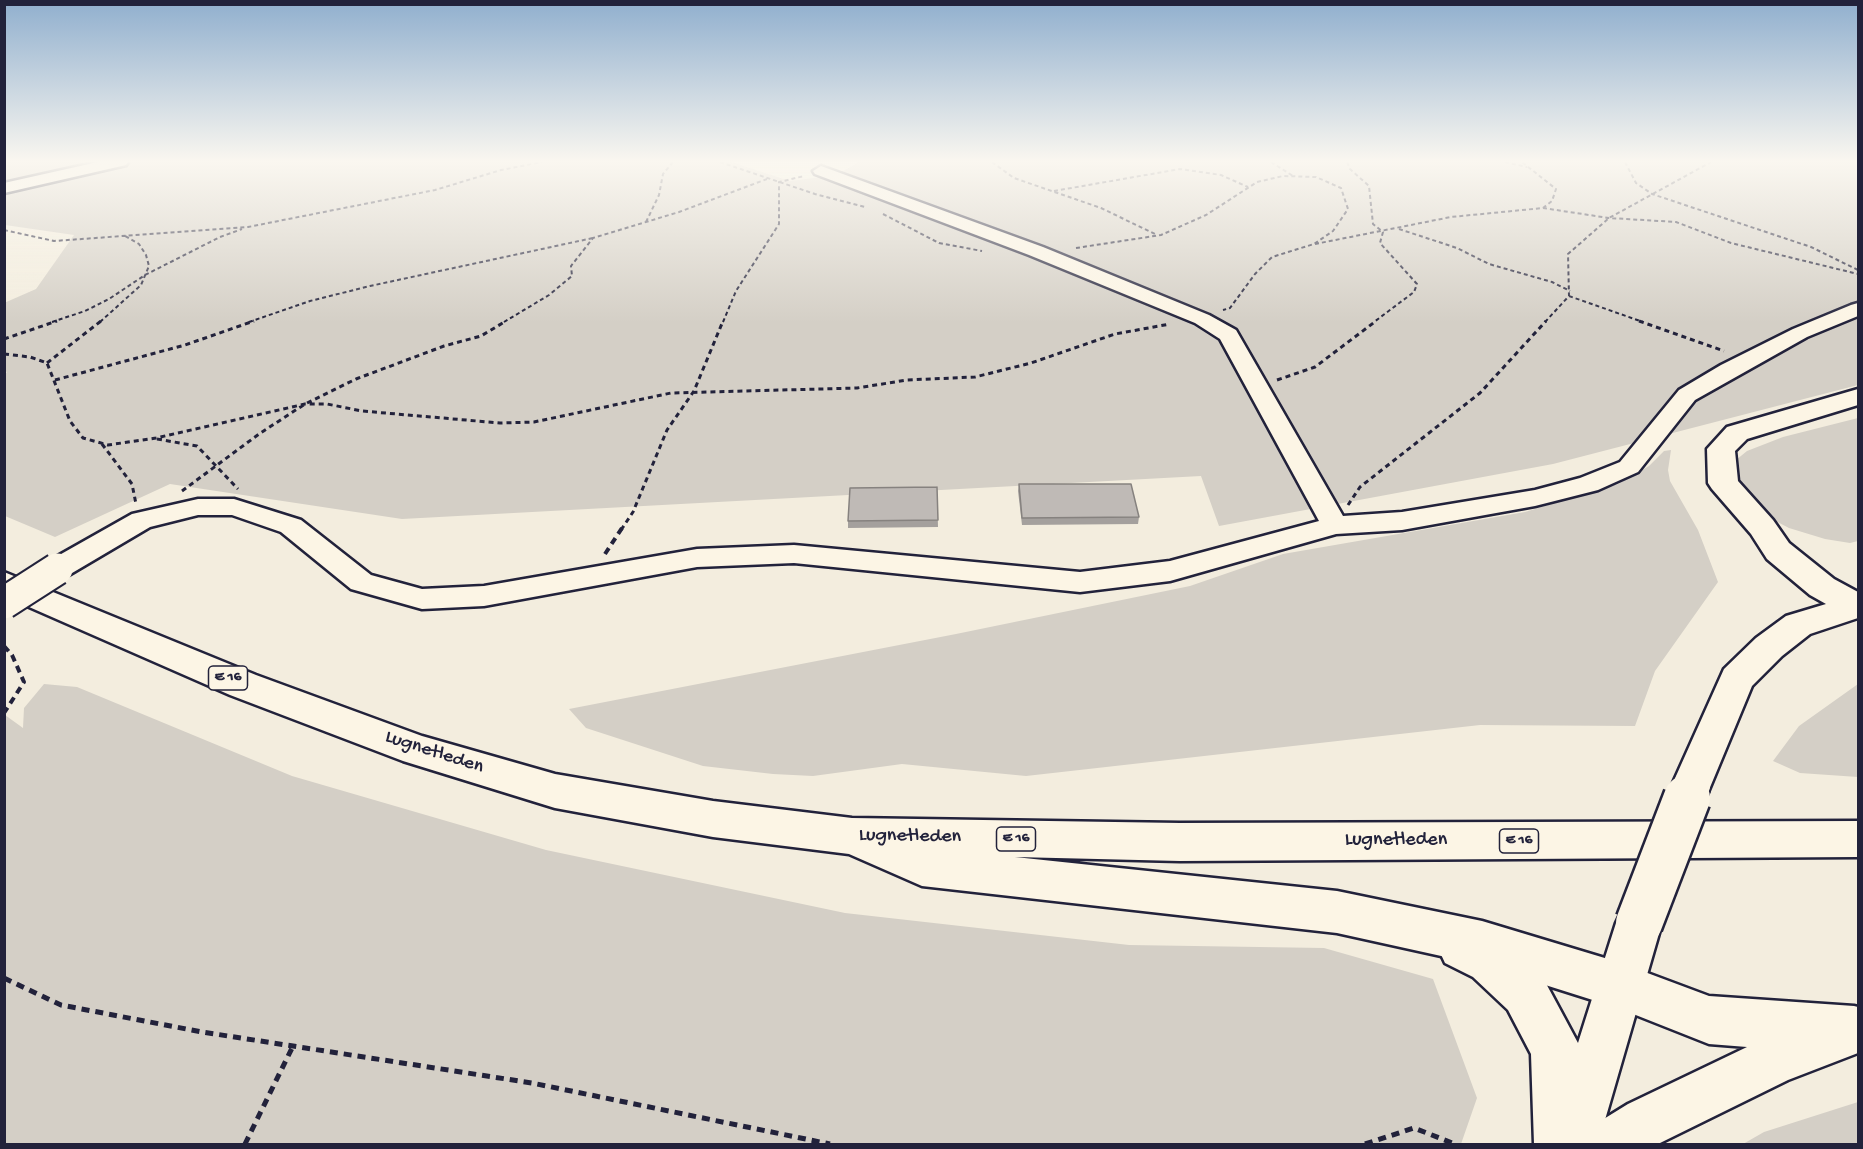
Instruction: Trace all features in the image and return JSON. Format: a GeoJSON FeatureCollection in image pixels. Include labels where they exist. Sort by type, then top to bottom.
{"type":"FeatureCollection","features":[{"type":"Feature","properties":{"kind":"main road"},"geometry":{"type":"LineString","coordinates":[[1858,397],[1737,433],[1721,449],[1723,483],[1770,539],[1822,587],[1858,606]]}},
{"type":"Feature","properties":{"kind":"main road"},"geometry":{"type":"LineString","coordinates":[[1770,539],[1800,594],[1798,625]]}},
{"type":"Feature","properties":{"kind":"main road","name":"Lugnetleden"},"geometry":{"type":"LineString","coordinates":[[4,583],[243,685],[446,759],[555,791],[713,819],[852,836],[1180,842],[1858,839]]}},
{"type":"Feature","properties":{"kind":"main road"},"geometry":{"type":"LineString","coordinates":[[1572,1144],[1618,985],[1639,923],[1692,785],[1737,679],[1769,647],[1798,625],[1858,606]]}},
{"type":"Feature","properties":{"kind":"main road","name":"E 16"},"geometry":{"type":"LineString","coordinates":[[852,836],[922,867],[1337,912],[1482,943],[1618,985],[1709,1020],[1856,1030]]}},
{"type":"Feature","properties":{"kind":"main road","name":"E 16"},"geometry":{"type":"LineString","coordinates":[[1427,932],[1489,961],[1526,993],[1556,1050],[1560,1144]]}},
{"type":"Feature","properties":{"kind":"main road","name":"E 16"},"geometry":{"type":"LineString","coordinates":[[1612,1144],[1646,1122],[1764,1065],[1856,1030]]}},
{"type":"Feature","properties":{"kind":"street"},"geometry":{"type":"LineString","coordinates":[[941,216],[1036,251],[1202,319],[1228,335],[1335,525]]}},
{"type":"Feature","properties":{"kind":"street"},"geometry":{"type":"LineString","coordinates":[[4,603],[141,520],[198,507],[234,507],[291,526],[361,582],[422,599],[484,596],[697,558],[795,554],[1080,582],[1170,571],[1335,525],[1424,517],[1535,498],[1599,480],[1629,467],[1687,395],[1800,333],[1858,309]]}},
{"type":"Feature","properties":{"kind":"path"},"geometry":{"type":"LineString","coordinates":[[4,230],[54,241],[248,227],[306,216]]}},
{"type":"Feature","properties":{"kind":"path"},"geometry":{"type":"LineString","coordinates":[[646,222],[649,216]]}},
{"type":"Feature","properties":{"kind":"path"},"geometry":{"type":"LineString","coordinates":[[55,380],[185,345],[310,301],[593,238],[664,216]]}},
{"type":"Feature","properties":{"kind":"path"},"geometry":{"type":"LineString","coordinates":[[596,575],[601,560],[633,512],[667,430],[694,391],[736,291],[779,224],[779,216]]}},
{"type":"Feature","properties":{"kind":"path"},"geometry":{"type":"LineString","coordinates":[[888,216],[939,243],[985,251]]}},
{"type":"Feature","properties":{"kind":"path"},"geometry":{"type":"LineString","coordinates":[[1116,216],[1157,236]]}},
{"type":"Feature","properties":{"kind":"path"},"geometry":{"type":"LineString","coordinates":[[1036,251],[1115,244],[1157,236],[1205,216]]}},
{"type":"Feature","properties":{"kind":"path"},"geometry":{"type":"LineString","coordinates":[[1314,244],[1333,231],[1343,216]]}},
{"type":"Feature","properties":{"kind":"path"},"geometry":{"type":"LineString","coordinates":[[1371,216],[1373,224],[1383,232]]}},
{"type":"Feature","properties":{"kind":"path"},"geometry":{"type":"LineString","coordinates":[[4,354],[30,357],[47,363],[70,421],[83,438],[108,445],[156,438],[229,419],[305,404],[327,404],[363,411],[500,423],[534,422],[614,403],[694,391],[857,388],[907,380],[975,377],[1031,363],[1115,334],[1202,319],[1230,308],[1255,274],[1272,256],[1314,244],[1465,216]]}},
{"type":"Feature","properties":{"kind":"path"},"geometry":{"type":"LineString","coordinates":[[1593,216],[1676,222],[1731,243],[1858,272]]}},
{"type":"Feature","properties":{"kind":"path"},"geometry":{"type":"LineString","coordinates":[[1335,525],[1360,487],[1480,393],[1569,296],[1568,254],[1613,216]]}},
{"type":"Feature","properties":{"kind":"path"},"geometry":{"type":"LineString","coordinates":[[1717,216],[1811,247],[1858,272]]}},
{"type":"Feature","properties":{"kind":"path"},"geometry":{"type":"LineString","coordinates":[[4,339],[85,311],[220,237],[248,227]]}},
{"type":"Feature","properties":{"kind":"path"},"geometry":{"type":"LineString","coordinates":[[1398,228],[1457,248],[1490,264],[1552,282],[1570,291]]}},
{"type":"Feature","properties":{"kind":"path"},"geometry":{"type":"LineString","coordinates":[[1257,388],[1315,367],[1414,292],[1417,284],[1380,243],[1383,232]]}},
{"type":"Feature","properties":{"kind":"path"},"geometry":{"type":"LineString","coordinates":[[47,363],[118,308],[141,285],[149,266],[146,255],[138,244],[124,236]]}},
{"type":"Feature","properties":{"kind":"path"},"geometry":{"type":"LineString","coordinates":[[102,443],[132,484],[141,520],[305,404],[356,379],[444,346],[481,336],[502,325],[568,282],[572,276],[571,266],[593,238]]}},
{"type":"Feature","properties":{"kind":"path"},"geometry":{"type":"LineString","coordinates":[[1569,296],[1750,359]]}},
{"type":"Feature","properties":{"kind":"path"},"geometry":{"type":"LineString","coordinates":[[156,438],[197,446],[217,465],[238,489],[226,507]]}},
{"type":"Feature","properties":{"kind":"path"},"geometry":{"type":"LineString","coordinates":[[4,646],[12,655],[24,682],[4,713]]}},
{"type":"Feature","properties":{"kind":"path"},"geometry":{"type":"LineString","coordinates":[[4,978],[61,1005],[202,1032],[532,1083],[830,1144]]}},
{"type":"Feature","properties":{"kind":"path"},"geometry":{"type":"LineString","coordinates":[[245,1144],[293,1046]]}},
{"type":"Feature","properties":{"kind":"path"},"geometry":{"type":"LineString","coordinates":[[1365,1144],[1414,1128],[1455,1144]]}},
{"type":"Feature","properties":{"kind":"shaded area"},"geometry":{"type":"Polygon","coordinates":[[[5,216],[1858,216],[1858,385],[1553,464],[1219,526],[1201,476],[402,519],[170,484],[55,537],[5,516],[4,375],[7,372],[4,371],[4,303],[36,289],[74,235],[5,225],[5,216]]]}},
{"type":"Feature","properties":{"kind":"shaded area"},"geometry":{"type":"Polygon","coordinates":[[[1858,418],[1858,541],[1850,543],[1825,539],[1789,528],[1764,515],[1734,478],[1733,468],[1736,460],[1747,451],[1783,437],[1858,418]]]}},
{"type":"Feature","properties":{"kind":"shaded area"},"geometry":{"type":"Polygon","coordinates":[[[1671,450],[1668,470],[1670,481],[1698,530],[1718,582],[1655,671],[1635,726],[1480,725],[1026,776],[902,764],[813,776],[703,766],[586,728],[569,709],[1190,586],[1283,554],[1525,512],[1618,484],[1649,466],[1664,451],[1671,450]]]}},
{"type":"Feature","properties":{"kind":"shaded area"},"geometry":{"type":"Polygon","coordinates":[[[44,684],[77,687],[292,776],[546,850],[845,913],[1129,945],[1324,948],[1433,979],[1477,1098],[1461,1144],[5,1144],[5,715],[23,728],[24,708],[44,684]]]}},
{"type":"Feature","properties":{"kind":"shaded area"},"geometry":{"type":"Polygon","coordinates":[[[1858,684],[1858,777],[1800,773],[1773,761],[1799,726],[1858,684]]]}},
{"type":"Feature","properties":{"kind":"shaded area"},"geometry":{"type":"Polygon","coordinates":[[[1858,1102],[1858,1144],[1743,1144],[1764,1132],[1858,1102]]]}},
{"type":"Feature","properties":{"kind":"building"},"geometry":{"type":"Polygon","coordinates":[[[1019,484],[1131,484],[1139,517],[1022,518],[1019,484]]]}},
{"type":"Feature","properties":{"kind":"building"},"geometry":{"type":"Polygon","coordinates":[[[937,487],[938,520],[848,521],[850,488],[937,487]]]}}]}
